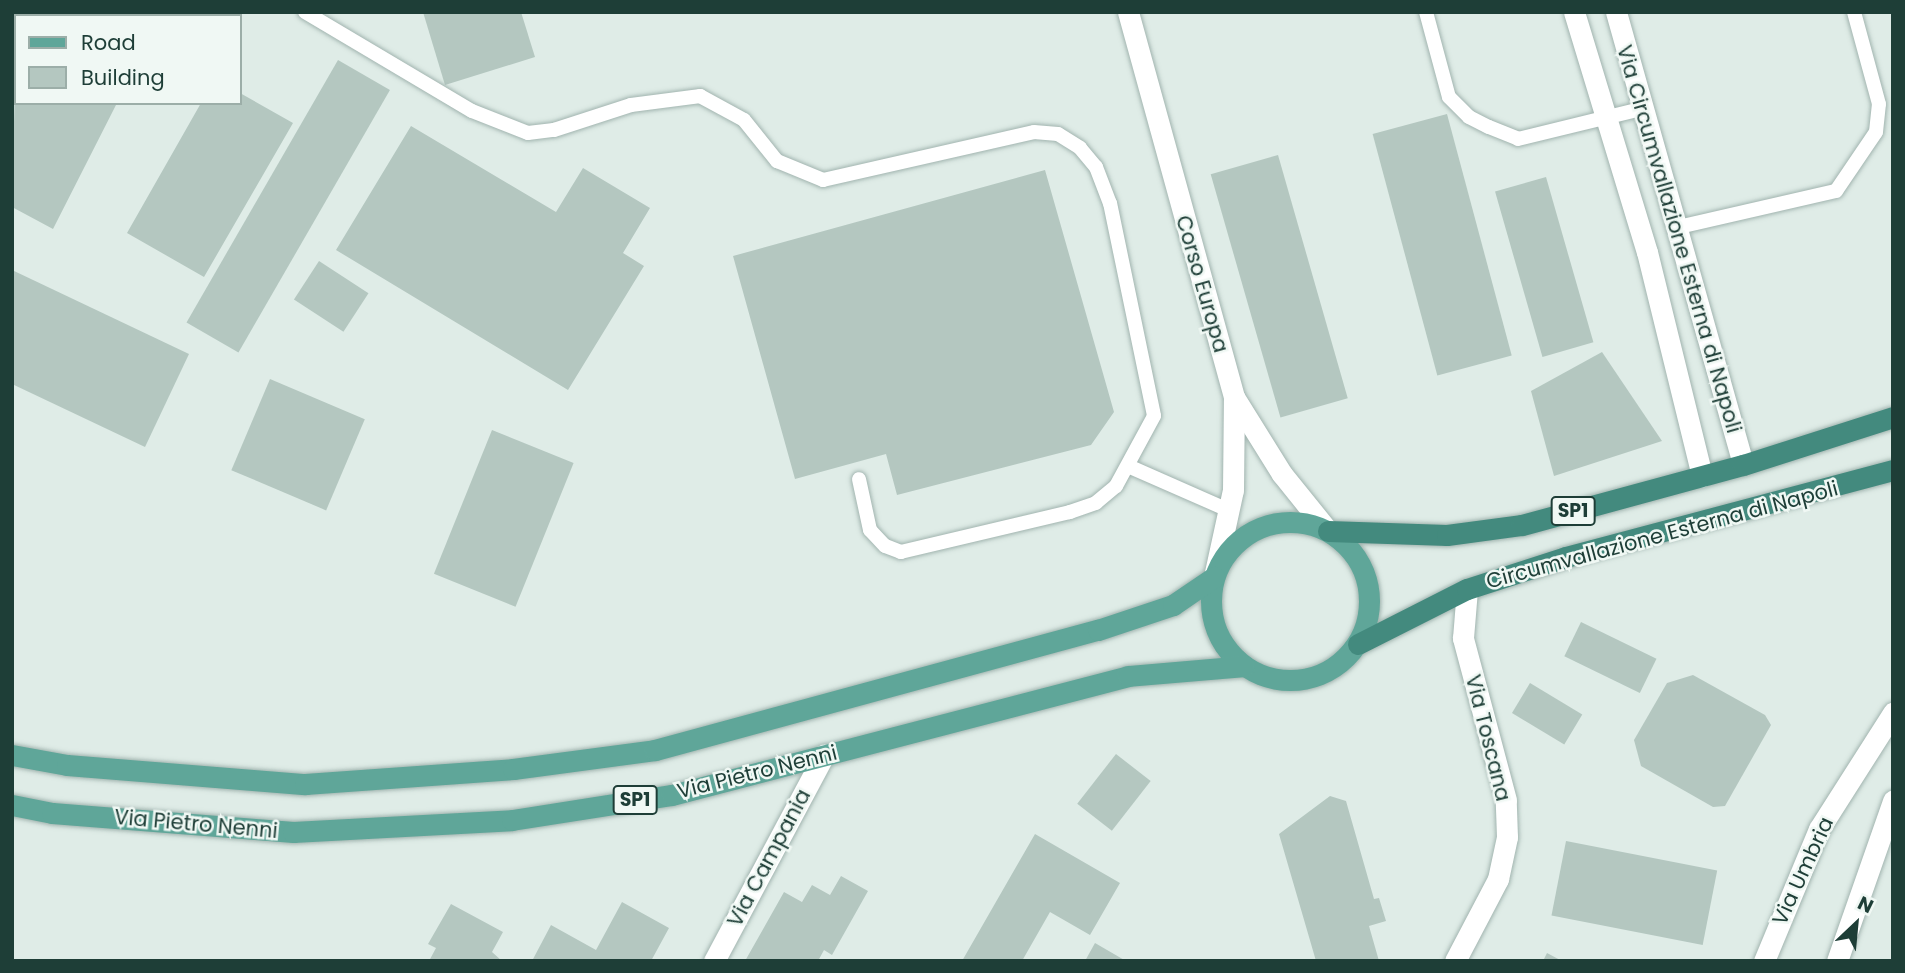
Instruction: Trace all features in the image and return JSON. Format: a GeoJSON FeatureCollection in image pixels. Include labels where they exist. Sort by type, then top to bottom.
{"type":"FeatureCollection","features":[{"type":"Feature","properties":{"kind":"highway","name":"SP1"},"geometry":{"type":"LineString","coordinates":[[1328,531],[1447,535],[1521,525],[1743,465],[1893,417]]}},
{"type":"Feature","properties":{"kind":"highway","name":"Circumvallazione Esterna di Napoli"},"geometry":{"type":"LineString","coordinates":[[1358,644],[1467,589],[1566,557],[1893,470]]}},
{"type":"Feature","properties":{"kind":"main road"},"geometry":{"type":"LineString","coordinates":[[1294,523],[1328,531],[1349,547],[1363,569],[1370,594],[1368,620],[1358,644],[1341,663],[1318,676],[1293,681],[1267,677],[1244,666],[1226,649],[1215,626],[1210,602],[1214,578],[1240,539],[1260,528],[1294,523]]}},
{"type":"Feature","properties":{"kind":"main road","name":"SP1"},"geometry":{"type":"LineString","coordinates":[[12,755],[68,765],[305,784],[513,769],[655,750],[1098,629],[1173,605],[1214,578]]}},
{"type":"Feature","properties":{"kind":"main road","name":"Via Pietro Nenni"},"geometry":{"type":"LineString","coordinates":[[12,805],[52,813],[293,832],[498,821],[671,794],[1128,676],[1244,666]]}},
{"type":"Feature","properties":{"kind":"street","name":"Corso Europa"},"geometry":{"type":"LineString","coordinates":[[1128,12],[1234,397],[1282,474],[1328,531]]}},
{"type":"Feature","properties":{"kind":"street","name":"Via Circumvallazione Esterna di Napoli"},"geometry":{"type":"LineString","coordinates":[[1574,12],[1647,252],[1702,476]]}},
{"type":"Feature","properties":{"kind":"street","name":"Via Circumvallazione Esterna di Napoli"},"geometry":{"type":"LineString","coordinates":[[1616,12],[1674,228],[1743,465]]}},
{"type":"Feature","properties":{"kind":"street"},"geometry":{"type":"LineString","coordinates":[[1214,578],[1233,490],[1234,397]]}},
{"type":"Feature","properties":{"kind":"street","name":"Via Toscana"},"geometry":{"type":"LineString","coordinates":[[1455,961],[1498,879],[1507,837],[1506,800],[1463,638],[1467,589]]}},
{"type":"Feature","properties":{"kind":"street","name":"Via Umbria"},"geometry":{"type":"LineString","coordinates":[[1764,961],[1819,828],[1893,713]]}},
{"type":"Feature","properties":{"kind":"street","name":"Via Campania"},"geometry":{"type":"LineString","coordinates":[[714,961],[824,755]]}},
{"type":"Feature","properties":{"kind":"street"},"geometry":{"type":"LineString","coordinates":[[1837,961],[1893,801]]}},
{"type":"Feature","properties":{"kind":"lane"},"geometry":{"type":"LineString","coordinates":[[305,12],[472,111],[528,134],[554,130],[631,105],[700,96],[744,120],[778,160],[822,180],[1034,132],[1058,134],[1080,148],[1096,167],[1110,203],[1151,384],[1154,416],[1116,486],[1096,503],[901,552],[885,546],[870,530],[859,479]]}},
{"type":"Feature","properties":{"kind":"lane"},"geometry":{"type":"LineString","coordinates":[[1426,12],[1448,97],[1469,117],[1518,139],[1641,109]]}},
{"type":"Feature","properties":{"kind":"lane"},"geometry":{"type":"LineString","coordinates":[[1674,228],[1836,191],[1876,132],[1879,104],[1854,12]]}},
{"type":"Feature","properties":{"kind":"lane"},"geometry":{"type":"LineString","coordinates":[[1128,466],[1228,510]]}},
{"type":"Feature","properties":{"kind":"building"},"geometry":{"type":"Polygon","coordinates":[[[30,12],[164,12],[96,14],[29,14],[30,12]]]}},
{"type":"Feature","properties":{"kind":"building"},"geometry":{"type":"Polygon","coordinates":[[[423,12],[521,12],[535,57],[445,85],[423,12]]]}},
{"type":"Feature","properties":{"kind":"building"},"geometry":{"type":"Polygon","coordinates":[[[338,60],[390,90],[238,352],[187,322],[338,60]]]}},
{"type":"Feature","properties":{"kind":"building"},"geometry":{"type":"Polygon","coordinates":[[[242,94],[293,123],[204,277],[127,233],[200,105],[242,105],[242,94]]]}},
{"type":"Feature","properties":{"kind":"building"},"geometry":{"type":"Polygon","coordinates":[[[14,105],[116,105],[53,229],[12,207],[14,105]]]}},
{"type":"Feature","properties":{"kind":"building"},"geometry":{"type":"Polygon","coordinates":[[[1447,114],[1512,355],[1437,375],[1373,134],[1447,114]]]}},
{"type":"Feature","properties":{"kind":"building"},"geometry":{"type":"Polygon","coordinates":[[[411,126],[556,212],[583,168],[650,208],[623,253],[644,266],[568,390],[336,250],[411,126]]]}},
{"type":"Feature","properties":{"kind":"building"},"geometry":{"type":"Polygon","coordinates":[[[1278,155],[1348,398],[1280,417],[1211,174],[1278,155]]]}},
{"type":"Feature","properties":{"kind":"building"},"geometry":{"type":"Polygon","coordinates":[[[1045,170],[1114,412],[1091,445],[897,495],[886,454],[795,479],[733,256],[1045,170]]]}},
{"type":"Feature","properties":{"kind":"building"},"geometry":{"type":"Polygon","coordinates":[[[1546,177],[1593,342],[1542,357],[1495,192],[1546,177]]]}},
{"type":"Feature","properties":{"kind":"building"},"geometry":{"type":"Polygon","coordinates":[[[319,261],[368,293],[343,332],[294,300],[319,261]]]}},
{"type":"Feature","properties":{"kind":"building"},"geometry":{"type":"Polygon","coordinates":[[[12,270],[189,354],[145,447],[12,384],[12,270]]]}},
{"type":"Feature","properties":{"kind":"building"},"geometry":{"type":"Polygon","coordinates":[[[1602,352],[1662,441],[1554,476],[1531,391],[1602,352]]]}},
{"type":"Feature","properties":{"kind":"building"},"geometry":{"type":"Polygon","coordinates":[[[270,379],[365,419],[326,510],[231,470],[270,379]]]}},
{"type":"Feature","properties":{"kind":"building"},"geometry":{"type":"Polygon","coordinates":[[[492,430],[574,463],[516,607],[434,574],[492,430]]]}},
{"type":"Feature","properties":{"kind":"building"},"geometry":{"type":"Polygon","coordinates":[[[1581,622],[1656,659],[1640,693],[1564,656],[1581,622]]]}},
{"type":"Feature","properties":{"kind":"building"},"geometry":{"type":"Polygon","coordinates":[[[1693,675],[1765,715],[1771,725],[1725,806],[1713,807],[1641,766],[1634,740],[1667,683],[1693,675]]]}},
{"type":"Feature","properties":{"kind":"building"},"geometry":{"type":"Polygon","coordinates":[[[1530,683],[1582,714],[1564,744],[1512,713],[1530,683]]]}},
{"type":"Feature","properties":{"kind":"building"},"geometry":{"type":"Polygon","coordinates":[[[1116,754],[1151,781],[1112,831],[1077,804],[1116,754]]]}},
{"type":"Feature","properties":{"kind":"building"},"geometry":{"type":"Polygon","coordinates":[[[1330,796],[1346,801],[1374,899],[1379,898],[1386,921],[1369,926],[1379,961],[1316,961],[1279,834],[1330,796]]]}},
{"type":"Feature","properties":{"kind":"building"},"geometry":{"type":"Polygon","coordinates":[[[1035,834],[1120,883],[1090,935],[1050,912],[1022,961],[962,961],[1035,834]]]}},
{"type":"Feature","properties":{"kind":"building"},"geometry":{"type":"Polygon","coordinates":[[[1566,841],[1717,870],[1703,945],[1551,916],[1566,841]]]}},
{"type":"Feature","properties":{"kind":"building"},"geometry":{"type":"Polygon","coordinates":[[[841,876],[868,891],[832,955],[824,950],[818,961],[745,961],[784,892],[802,902],[812,885],[830,895],[841,876]]]}},
{"type":"Feature","properties":{"kind":"building"},"geometry":{"type":"Polygon","coordinates":[[[622,902],[669,928],[651,961],[532,961],[551,925],[596,950],[622,902]]]}},
{"type":"Feature","properties":{"kind":"building"},"geometry":{"type":"Polygon","coordinates":[[[451,904],[503,932],[492,952],[502,961],[429,961],[436,948],[428,944],[451,904]]]}},
{"type":"Feature","properties":{"kind":"building"},"geometry":{"type":"Polygon","coordinates":[[[1095,943],[1126,961],[1085,961],[1095,943]]]}},
{"type":"Feature","properties":{"kind":"building"},"geometry":{"type":"Polygon","coordinates":[[[1547,953],[1562,961],[1543,961],[1547,953]]]}}]}
